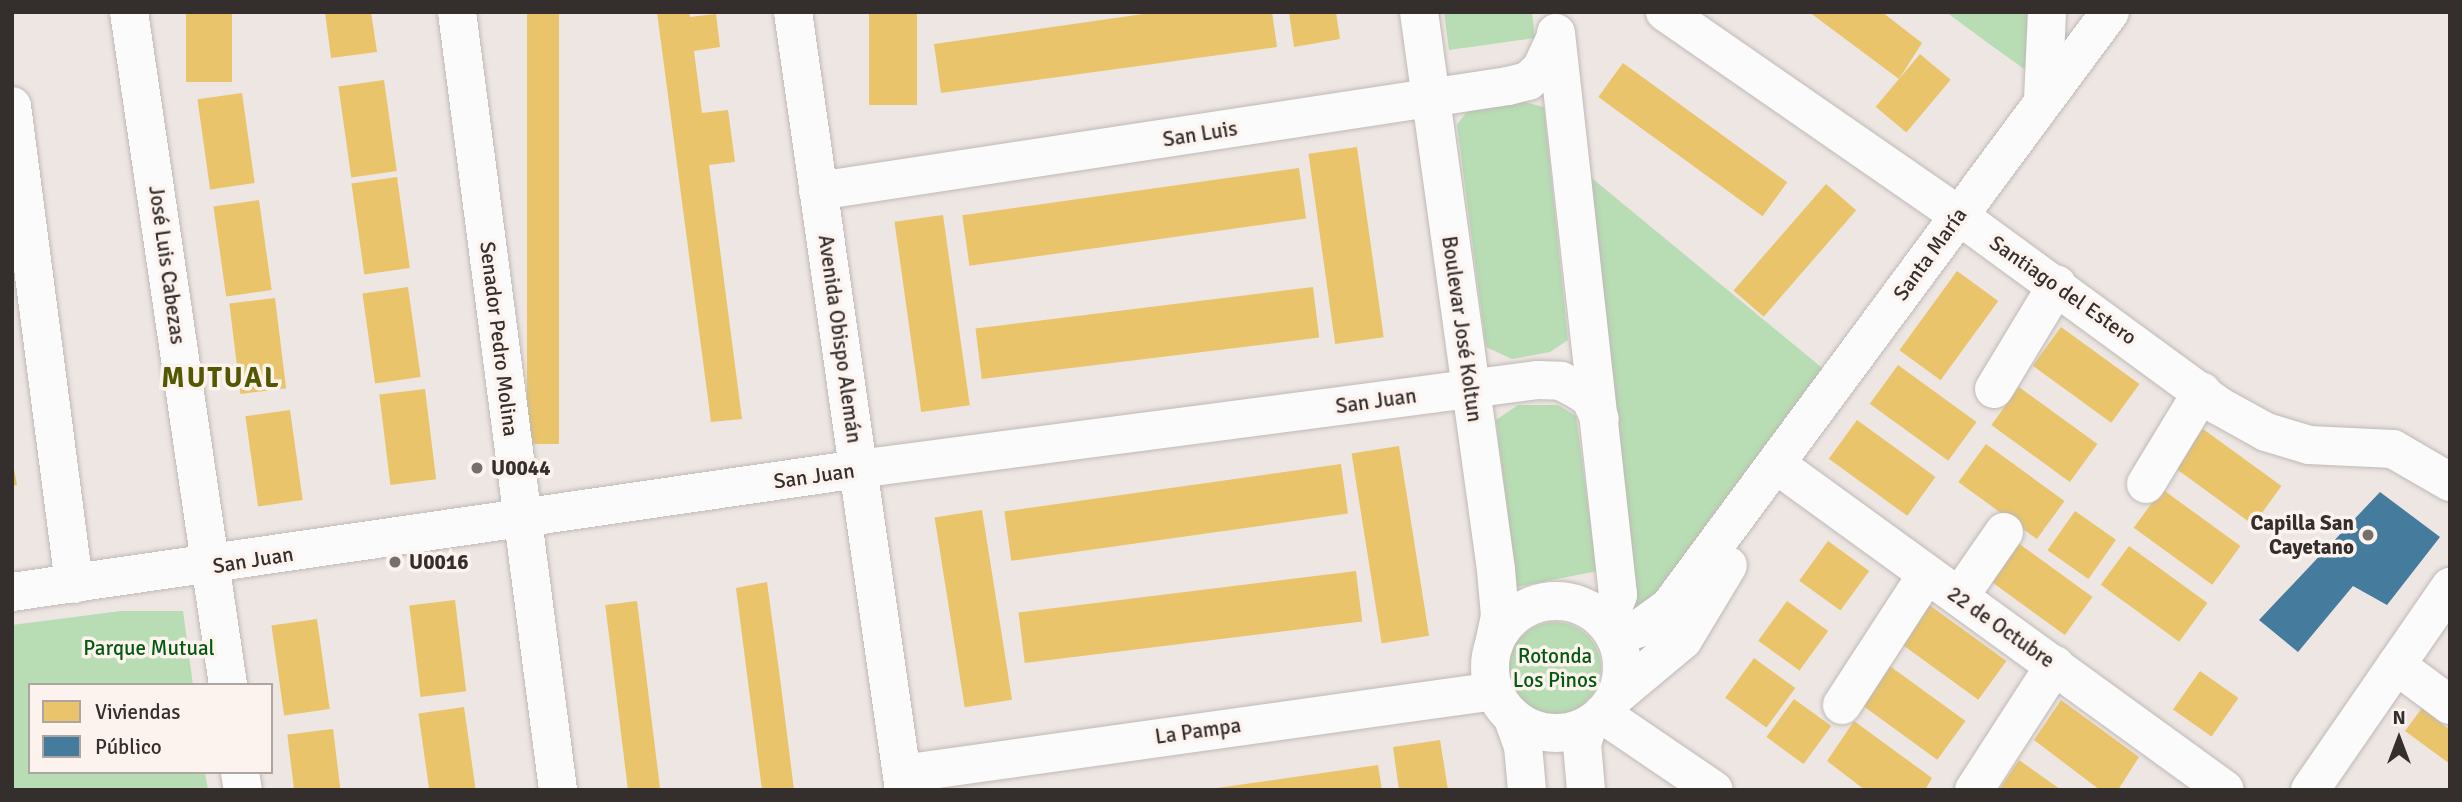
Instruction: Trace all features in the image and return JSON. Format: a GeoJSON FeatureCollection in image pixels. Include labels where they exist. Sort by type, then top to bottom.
{"type":"FeatureCollection","features":[{"type":"Feature","properties":{"kind":"street","name":"José Luis Cabezas"},"geometry":{"type":"LineString","coordinates":[[129,12],[228,683]]}},
{"type":"Feature","properties":{"kind":"street","name":"Senador Pedro Molina"},"geometry":{"type":"LineString","coordinates":[[457,12],[558,790]]}},
{"type":"Feature","properties":{"kind":"street","name":"Avenida Obispo Alemán"},"geometry":{"type":"LineString","coordinates":[[793,12],[903,782]]}},
{"type":"Feature","properties":{"kind":"street","name":"Boulevar José Koltun"},"geometry":{"type":"LineString","coordinates":[[1419,12],[1498,593],[1500,616],[1494,645]]}},
{"type":"Feature","properties":{"kind":"street","name":"Santiago del Estero"},"geometry":{"type":"LineString","coordinates":[[1665,12],[2057,285],[2202,392],[2266,432],[2309,445],[2393,449],[2450,482]]}},
{"type":"Feature","properties":{"kind":"street"},"geometry":{"type":"LineString","coordinates":[[2043,100],[2047,12]]}},
{"type":"Feature","properties":{"kind":"street","name":"Santa María"},"geometry":{"type":"LineString","coordinates":[[1611,630],[1640,628],[1670,606],[1731,519],[1753,499],[1958,215],[2110,12]]}},
{"type":"Feature","properties":{"kind":"street","name":"San Luis"},"geometry":{"type":"LineString","coordinates":[[818,191],[1430,99],[1528,81],[1541,69],[1555,24]]}},
{"type":"Feature","properties":{"kind":"street"},"geometry":{"type":"LineString","coordinates":[[1555,24],[1618,595],[1611,630],[1622,677],[1582,744],[1586,790]]}},
{"type":"Feature","properties":{"kind":"street"},"geometry":{"type":"LineString","coordinates":[[12,106],[74,584]]}},
{"type":"Feature","properties":{"kind":"street"},"geometry":{"type":"LineString","coordinates":[[1994,389],[2057,285]]}},
{"type":"Feature","properties":{"kind":"street","name":"San Juan"},"geometry":{"type":"LineString","coordinates":[[12,592],[212,566],[859,469],[1470,388],[1561,382],[1590,398],[1600,419]]}},
{"type":"Feature","properties":{"kind":"street"},"geometry":{"type":"LineString","coordinates":[[2146,484],[2202,392]]}},
{"type":"Feature","properties":{"kind":"street","name":"22 de Octubre"},"geometry":{"type":"LineString","coordinates":[[1777,465],[2055,665],[2205,783]]}},
{"type":"Feature","properties":{"kind":"street","name":"Santa María"},"geometry":{"type":"LineString","coordinates":[[1602,711],[1683,640],[1749,531],[1753,499]]}},
{"type":"Feature","properties":{"kind":"street"},"geometry":{"type":"LineString","coordinates":[[1959,597],[2004,532]]}},
{"type":"Feature","properties":{"kind":"street"},"geometry":{"type":"LineString","coordinates":[[1842,705],[1927,574]]}},
{"type":"Feature","properties":{"kind":"street"},"geometry":{"type":"LineString","coordinates":[[2310,790],[2450,587]]}},
{"type":"Feature","properties":{"kind":"street"},"geometry":{"type":"LineString","coordinates":[[1527,790],[1523,746],[1491,675],[1494,645],[1519,613],[1538,604],[1578,605],[1611,630]]}},
{"type":"Feature","properties":{"kind":"street"},"geometry":{"type":"LineString","coordinates":[[1974,790],[2055,665]]}},
{"type":"Feature","properties":{"kind":"street"},"geometry":{"type":"LineString","coordinates":[[2396,665],[2450,705]]}},
{"type":"Feature","properties":{"kind":"street"},"geometry":{"type":"LineString","coordinates":[[1504,703],[1533,729],[1550,732],[1602,711]]}},
{"type":"Feature","properties":{"kind":"street","name":"La Pampa"},"geometry":{"type":"LineString","coordinates":[[903,782],[1504,703]]}},
{"type":"Feature","properties":{"kind":"street"},"geometry":{"type":"LineString","coordinates":[[1602,711],[1714,790]]}},
{"type":"Feature","properties":{"kind":"green space"},"geometry":{"type":"Polygon","coordinates":[[[1444,12],[1532,12],[1535,38],[1449,50],[1444,12]]]}},
{"type":"Feature","properties":{"kind":"green space"},"geometry":{"type":"Polygon","coordinates":[[[1946,12],[2047,12],[2044,83],[1992,46],[1946,12]]]}},
{"type":"Feature","properties":{"kind":"green space"},"geometry":{"type":"Polygon","coordinates":[[[1512,99],[1544,107],[1568,340],[1550,352],[1512,359],[1486,347],[1457,125],[1470,107],[1512,99]]]}},
{"type":"Feature","properties":{"kind":"green space"},"geometry":{"type":"Polygon","coordinates":[[[1571,161],[1838,381],[1683,640],[1621,677],[1571,161]]]}},
{"type":"Feature","properties":{"kind":"green space"},"geometry":{"type":"Polygon","coordinates":[[[1518,405],[1558,405],[1576,416],[1597,571],[1517,587],[1496,420],[1518,405]]]}},
{"type":"Feature","properties":{"kind":"green space","name":"Parque Mutual"},"geometry":{"type":"Polygon","coordinates":[[[121,611],[183,611],[193,683],[28,683],[28,774],[205,774],[208,790],[12,790],[12,625],[121,611]]]}},
{"type":"Feature","properties":{"kind":"green space","name":"Rotonda Los Pinos"},"geometry":{"type":"Polygon","coordinates":[[[1555,622],[1573,625],[1588,635],[1598,650],[1601,668],[1598,686],[1588,701],[1573,711],[1555,714],[1537,711],[1522,701],[1512,686],[1509,668],[1512,650],[1522,635],[1537,625],[1555,622]]]}},
{"type":"Feature","properties":{"kind":"building: Viviendas"},"geometry":{"type":"Polygon","coordinates":[[[186,12],[232,12],[232,82],[186,82],[186,12]]]}},
{"type":"Feature","properties":{"kind":"building: Viviendas"},"geometry":{"type":"Polygon","coordinates":[[[325,12],[371,12],[377,52],[331,58],[325,12]]]}},
{"type":"Feature","properties":{"kind":"building: Viviendas"},"geometry":{"type":"Polygon","coordinates":[[[527,12],[559,12],[559,444],[527,444],[527,12]]]}},
{"type":"Feature","properties":{"kind":"building: Viviendas"},"geometry":{"type":"Polygon","coordinates":[[[657,12],[689,12],[690,17],[716,14],[720,47],[694,51],[702,113],[728,110],[735,162],[709,165],[742,419],[711,422],[657,12]]]}},
{"type":"Feature","properties":{"kind":"building: Viviendas"},"geometry":{"type":"Polygon","coordinates":[[[869,12],[917,12],[917,105],[869,105],[869,12]]]}},
{"type":"Feature","properties":{"kind":"building: Viviendas"},"geometry":{"type":"Polygon","coordinates":[[[1157,12],[1272,12],[1277,47],[941,93],[934,44],[1157,12]]]}},
{"type":"Feature","properties":{"kind":"building: Viviendas"},"geometry":{"type":"Polygon","coordinates":[[[1289,12],[1336,12],[1340,39],[1294,47],[1289,12]]]}},
{"type":"Feature","properties":{"kind":"building: Viviendas"},"geometry":{"type":"Polygon","coordinates":[[[1809,12],[1882,12],[1922,43],[1899,79],[1809,12]]]}},
{"type":"Feature","properties":{"kind":"building: Viviendas"},"geometry":{"type":"Polygon","coordinates":[[[1920,54],[1951,80],[1906,133],[1876,107],[1920,54]]]}},
{"type":"Feature","properties":{"kind":"building: Viviendas"},"geometry":{"type":"Polygon","coordinates":[[[1623,63],[1787,182],[1763,216],[1598,97],[1623,63]]]}},
{"type":"Feature","properties":{"kind":"building: Viviendas"},"geometry":{"type":"Polygon","coordinates":[[[384,80],[397,171],[351,178],[338,86],[384,80]]]}},
{"type":"Feature","properties":{"kind":"building: Viviendas"},"geometry":{"type":"Polygon","coordinates":[[[242,93],[255,183],[210,189],[197,99],[242,93]]]}},
{"type":"Feature","properties":{"kind":"building: Viviendas"},"geometry":{"type":"Polygon","coordinates":[[[1357,147],[1384,337],[1335,344],[1308,154],[1357,147]]]}},
{"type":"Feature","properties":{"kind":"building: Viviendas"},"geometry":{"type":"Polygon","coordinates":[[[1299,168],[1306,219],[969,266],[962,215],[1299,168]]]}},
{"type":"Feature","properties":{"kind":"building: Viviendas"},"geometry":{"type":"Polygon","coordinates":[[[397,177],[410,268],[364,275],[351,183],[397,177]]]}},
{"type":"Feature","properties":{"kind":"building: Viviendas"},"geometry":{"type":"Polygon","coordinates":[[[1826,184],[1856,210],[1764,317],[1733,290],[1826,184]]]}},
{"type":"Feature","properties":{"kind":"building: Viviendas"},"geometry":{"type":"Polygon","coordinates":[[[259,200],[272,290],[226,297],[213,206],[259,200]]]}},
{"type":"Feature","properties":{"kind":"building: Viviendas"},"geometry":{"type":"Polygon","coordinates":[[[943,215],[970,405],[921,412],[894,222],[943,215]]]}},
{"type":"Feature","properties":{"kind":"building: Viviendas"},"geometry":{"type":"Polygon","coordinates":[[[1957,271],[1998,301],[1941,380],[1899,350],[1957,271]]]}},
{"type":"Feature","properties":{"kind":"building: Viviendas"},"geometry":{"type":"Polygon","coordinates":[[[408,287],[421,377],[375,384],[362,293],[408,287]]]}},
{"type":"Feature","properties":{"kind":"building: Viviendas"},"geometry":{"type":"Polygon","coordinates":[[[1313,287],[1319,338],[982,379],[976,328],[1313,287]]]}},
{"type":"Feature","properties":{"kind":"building: Viviendas"},"geometry":{"type":"Polygon","coordinates":[[[275,298],[286,388],[240,394],[229,304],[275,298]]]}},
{"type":"Feature","properties":{"kind":"building: Viviendas"},"geometry":{"type":"Polygon","coordinates":[[[2061,327],[2139,384],[2111,423],[2033,366],[2061,327]]]}},
{"type":"Feature","properties":{"kind":"building: Viviendas"},"geometry":{"type":"Polygon","coordinates":[[[1898,365],[1976,422],[1948,461],[1870,404],[1898,365]]]}},
{"type":"Feature","properties":{"kind":"building: Viviendas"},"geometry":{"type":"Polygon","coordinates":[[[2019,387],[2097,444],[2070,482],[1991,425],[2019,387]]]}},
{"type":"Feature","properties":{"kind":"building: Viviendas"},"geometry":{"type":"Polygon","coordinates":[[[425,389],[436,479],[390,485],[379,395],[425,389]]]}},
{"type":"Feature","properties":{"kind":"building: Viviendas"},"geometry":{"type":"Polygon","coordinates":[[[290,410],[303,500],[258,506],[245,416],[290,410]]]}},
{"type":"Feature","properties":{"kind":"building: Viviendas"},"geometry":{"type":"Polygon","coordinates":[[[1857,420],[1935,477],[1907,516],[1829,459],[1857,420]]]}},
{"type":"Feature","properties":{"kind":"building: Viviendas"},"geometry":{"type":"Polygon","coordinates":[[[2203,429],[2281,486],[2253,525],[2175,468],[2203,429]]]}},
{"type":"Feature","properties":{"kind":"building: Viviendas"},"geometry":{"type":"Polygon","coordinates":[[[1986,444],[2064,501],[2037,539],[1958,482],[1986,444]]]}},
{"type":"Feature","properties":{"kind":"building: Viviendas"},"geometry":{"type":"Polygon","coordinates":[[[1399,446],[1429,636],[1382,643],[1352,454],[1399,446]]]}},
{"type":"Feature","properties":{"kind":"building: Viviendas"},"geometry":{"type":"Polygon","coordinates":[[[12,459],[17,485],[12,486],[12,459]]]}},
{"type":"Feature","properties":{"kind":"building: Viviendas"},"geometry":{"type":"Polygon","coordinates":[[[1341,464],[1348,514],[1011,561],[1004,511],[1341,464]]]}},
{"type":"Feature","properties":{"kind":"building: Viviendas"},"geometry":{"type":"Polygon","coordinates":[[[2162,489],[2240,546],[2212,585],[2134,528],[2162,489]]]}},
{"type":"Feature","properties":{"kind":"building: Viviendas"},"geometry":{"type":"Polygon","coordinates":[[[982,510],[1012,700],[965,707],[935,518],[982,510]]]}},
{"type":"Feature","properties":{"kind":"building: Viviendas"},"geometry":{"type":"Polygon","coordinates":[[[2075,511],[2116,540],[2088,579],[2047,550],[2075,511]]]}},
{"type":"Feature","properties":{"kind":"building: Viviendas"},"geometry":{"type":"Polygon","coordinates":[[[2014,540],[2092,597],[2065,635],[1986,578],[2014,540]]]}},
{"type":"Feature","properties":{"kind":"building: Viviendas"},"geometry":{"type":"Polygon","coordinates":[[[1828,541],[1869,571],[1840,611],[1799,581],[1828,541]]]}},
{"type":"Feature","properties":{"kind":"building: Viviendas"},"geometry":{"type":"Polygon","coordinates":[[[2129,546],[2207,603],[2179,642],[2101,585],[2129,546]]]}},
{"type":"Feature","properties":{"kind":"building: Viviendas"},"geometry":{"type":"Polygon","coordinates":[[[1356,571],[1362,622],[1025,663],[1019,612],[1356,571]]]}},
{"type":"Feature","properties":{"kind":"building: Viviendas"},"geometry":{"type":"Polygon","coordinates":[[[767,582],[794,790],[762,790],[736,588],[767,582]]]}},
{"type":"Feature","properties":{"kind":"building: Viviendas"},"geometry":{"type":"Polygon","coordinates":[[[455,600],[466,691],[421,697],[409,606],[455,600]]]}},
{"type":"Feature","properties":{"kind":"building: Viviendas"},"geometry":{"type":"Polygon","coordinates":[[[637,601],[660,790],[628,790],[605,605],[637,601]]]}},
{"type":"Feature","properties":{"kind":"building: Viviendas"},"geometry":{"type":"Polygon","coordinates":[[[1787,601],[1828,631],[1799,671],[1758,641],[1787,601]]]}},
{"type":"Feature","properties":{"kind":"building: Viviendas"},"geometry":{"type":"Polygon","coordinates":[[[1928,604],[2006,661],[1978,700],[1900,643],[1928,604]]]}},
{"type":"Feature","properties":{"kind":"building: Viviendas"},"geometry":{"type":"Polygon","coordinates":[[[317,619],[330,709],[284,716],[271,625],[317,619]]]}},
{"type":"Feature","properties":{"kind":"building: Viviendas"},"geometry":{"type":"Polygon","coordinates":[[[1754,658],[1795,688],[1766,728],[1725,698],[1754,658]]]}},
{"type":"Feature","properties":{"kind":"building: Viviendas"},"geometry":{"type":"Polygon","coordinates":[[[1887,664],[1965,721],[1937,760],[1859,703],[1887,664]]]}},
{"type":"Feature","properties":{"kind":"building: Viviendas"},"geometry":{"type":"Polygon","coordinates":[[[2200,671],[2239,698],[2212,736],[2173,710],[2200,671]]]}},
{"type":"Feature","properties":{"kind":"building: Viviendas"},"geometry":{"type":"Polygon","coordinates":[[[1794,699],[1831,726],[1804,764],[1766,737],[1794,699]]]}},
{"type":"Feature","properties":{"kind":"building: Viviendas"},"geometry":{"type":"Polygon","coordinates":[[[2061,700],[2139,757],[2118,790],[2100,790],[2034,740],[2061,700]]]}},
{"type":"Feature","properties":{"kind":"building: Viviendas"},"geometry":{"type":"Polygon","coordinates":[[[464,707],[476,790],[429,790],[418,713],[464,707]]]}},
{"type":"Feature","properties":{"kind":"building: Viviendas"},"geometry":{"type":"Polygon","coordinates":[[[2422,708],[2450,730],[2450,764],[2405,731],[2422,708]]]}},
{"type":"Feature","properties":{"kind":"building: Viviendas"},"geometry":{"type":"Polygon","coordinates":[[[1854,721],[1932,778],[1925,790],[1865,790],[1827,761],[1854,721]]]}},
{"type":"Feature","properties":{"kind":"building: Viviendas"},"geometry":{"type":"Polygon","coordinates":[[[333,729],[340,790],[294,790],[287,735],[333,729]]]}},
{"type":"Feature","properties":{"kind":"building: Viviendas"},"geometry":{"type":"Polygon","coordinates":[[[1440,740],[1448,790],[1399,790],[1393,747],[1440,740]]]}},
{"type":"Feature","properties":{"kind":"building: Viviendas"},"geometry":{"type":"Polygon","coordinates":[[[2019,760],[2057,787],[2061,790],[1999,790],[2019,760]]]}},
{"type":"Feature","properties":{"kind":"building: Viviendas"},"geometry":{"type":"Polygon","coordinates":[[[1378,765],[1382,790],[1217,790],[1217,788],[1378,765]]]}},
{"type":"Feature","properties":{"kind":"building: Público"},"geometry":{"type":"Polygon","coordinates":[[[2380,492],[2440,537],[2387,605],[2353,586],[2298,652],[2259,620],[2380,492]]]}},
{"type":"Feature","properties":{"kind":"place","name":"U0044"},"geometry":{"type":"Point","coordinates":[477,468]}},
{"type":"Feature","properties":{"kind":"place","name":"Capilla San Cayetano"},"geometry":{"type":"Point","coordinates":[2368,535]}},
{"type":"Feature","properties":{"kind":"place","name":"U0016"},"geometry":{"type":"Point","coordinates":[395,562]}},
{"type":"Feature","properties":{"kind":"district","name":"MUTUAL"},"geometry":{"type":"Point","coordinates":[221,378]}}]}
